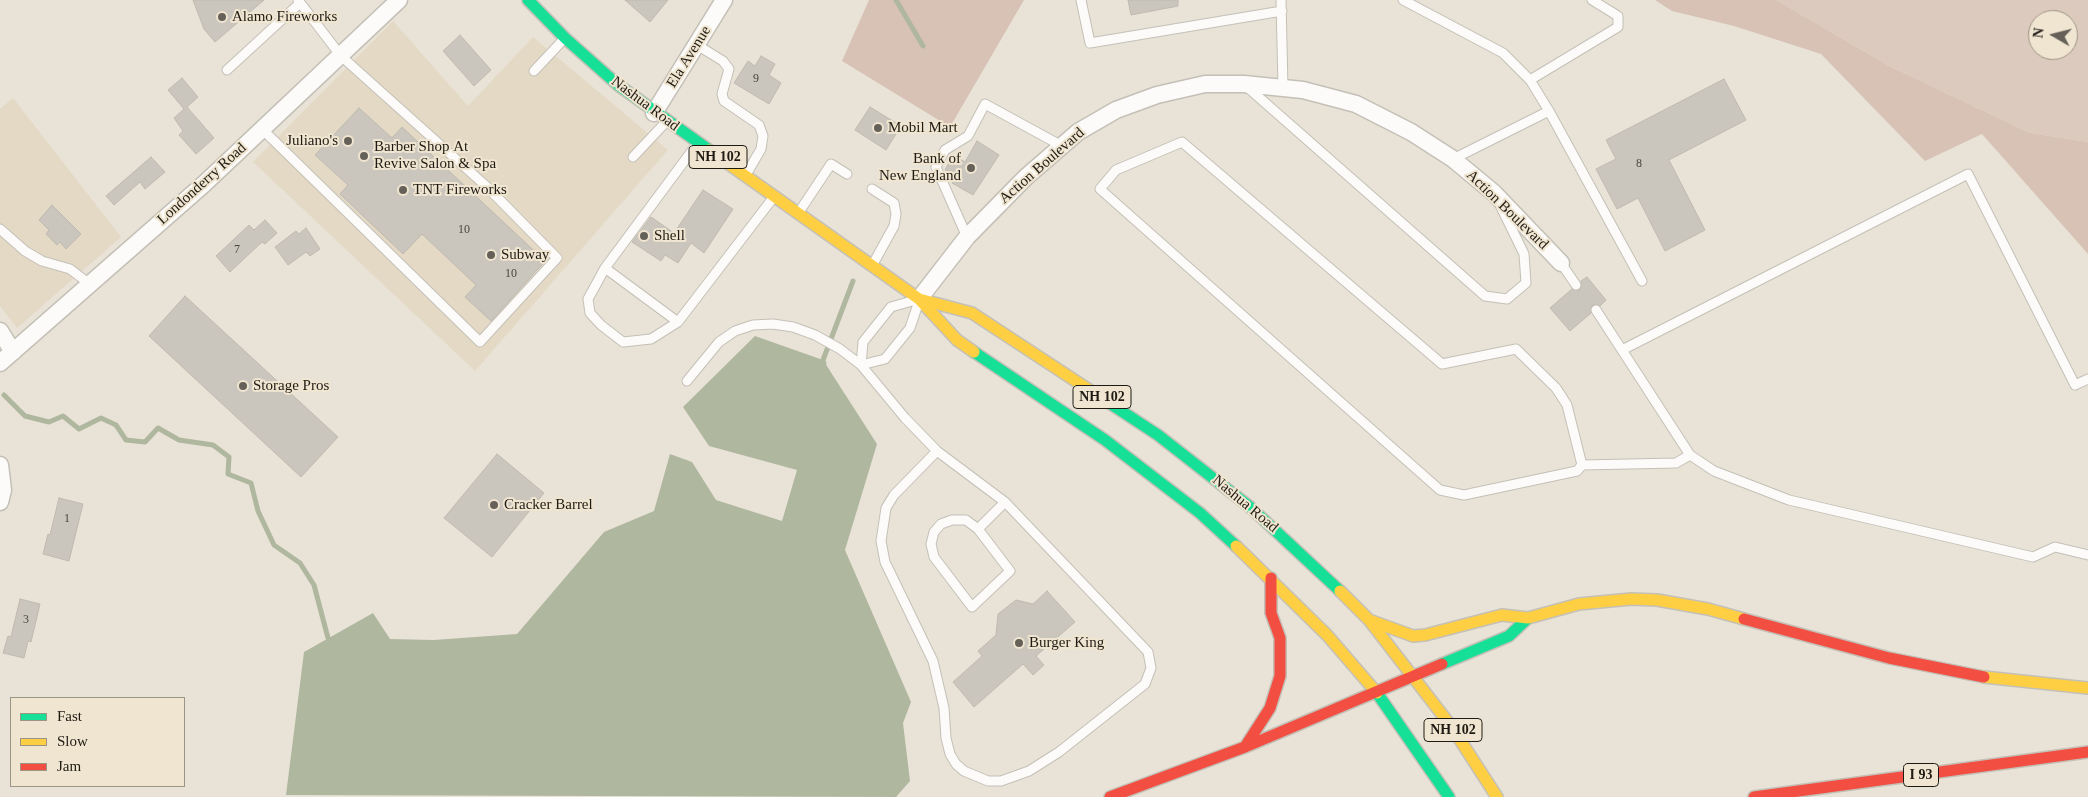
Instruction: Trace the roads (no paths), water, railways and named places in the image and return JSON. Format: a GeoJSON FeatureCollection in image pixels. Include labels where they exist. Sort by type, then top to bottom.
{"type":"FeatureCollection","features":[{"type":"Feature","properties":{"kind":"main road","name":"Nashua Road"},"geometry":{"type":"LineString","coordinates":[[528,0],[564,38],[618,85],[660,117],[920,299],[957,340],[1131,458],[1200,513],[1271,578],[1327,635],[1376,692],[1447,794]]}},
{"type":"Feature","properties":{"kind":"main road","name":"Nashua Road"},"geometry":{"type":"LineString","coordinates":[[920,299],[972,312],[1158,435],[1250,507],[1294,546],[1369,620],[1414,676],[1497,797]]}},
{"type":"Feature","properties":{"kind":"main road"},"geometry":{"type":"LineString","coordinates":[[1245,747],[1270,708],[1280,676],[1280,638],[1271,613],[1271,578]]}},
{"type":"Feature","properties":{"kind":"main road"},"geometry":{"type":"LineString","coordinates":[[1369,620],[1413,636],[1434,633],[1502,615],[1528,618],[1571,606],[1606,601],[1665,602],[1708,609],[1889,658],[1947,671],[2012,681],[2088,688]]}},
{"type":"Feature","properties":{"kind":"main road"},"geometry":{"type":"LineString","coordinates":[[1110,797],[1245,747],[1509,636],[1528,618]]}},
{"type":"Feature","properties":{"kind":"main road","name":"I 93"},"geometry":{"type":"LineString","coordinates":[[1754,797],[2088,752]]}},
{"type":"Feature","properties":{"kind":"street","name":"Londonderry Road"},"geometry":{"type":"LineString","coordinates":[[0,363],[91,285],[341,56],[399,0]]}},
{"type":"Feature","properties":{"kind":"street","name":"Ela Avenue"},"geometry":{"type":"LineString","coordinates":[[660,117],[697,45],[724,0]]}},
{"type":"Feature","properties":{"kind":"street","name":"Action Boulevard"},"geometry":{"type":"LineString","coordinates":[[920,299],[967,237],[1026,177],[1078,132],[1116,110],[1157,94],[1205,84],[1283,87],[1303,90],[1356,104],[1411,132],[1453,159],[1494,193],[1561,263]]}},
{"type":"Feature","properties":{"kind":"street"},"geometry":{"type":"LineString","coordinates":[[0,331],[13,352]]}},
{"type":"Feature","properties":{"kind":"street"},"geometry":{"type":"LineString","coordinates":[[0,465],[3,490],[0,502]]}},
{"type":"Feature","properties":{"kind":"lane"},"geometry":{"type":"LineString","coordinates":[[1081,0],[1090,44],[1282,11]]}},
{"type":"Feature","properties":{"kind":"lane"},"geometry":{"type":"LineString","coordinates":[[1282,0],[1283,87]]}},
{"type":"Feature","properties":{"kind":"lane"},"geometry":{"type":"LineString","coordinates":[[1402,0],[1502,52],[1530,80],[1549,111],[1642,281]]}},
{"type":"Feature","properties":{"kind":"lane"},"geometry":{"type":"LineString","coordinates":[[1530,80],[1618,27],[1618,16],[1592,0]]}},
{"type":"Feature","properties":{"kind":"lane"},"geometry":{"type":"LineString","coordinates":[[227,70],[299,2],[341,56],[486,186],[557,258],[480,342],[262,129]]}},
{"type":"Feature","properties":{"kind":"lane"},"geometry":{"type":"LineString","coordinates":[[534,71],[564,38]]}},
{"type":"Feature","properties":{"kind":"lane"},"geometry":{"type":"LineString","coordinates":[[697,45],[723,61],[729,69],[722,94],[724,100],[759,125],[763,136],[761,149],[746,176]]}},
{"type":"Feature","properties":{"kind":"lane"},"geometry":{"type":"LineString","coordinates":[[1244,84],[1485,296],[1508,299],[1526,283],[1524,254],[1494,193]]}},
{"type":"Feature","properties":{"kind":"lane"},"geometry":{"type":"LineString","coordinates":[[967,237],[936,167],[945,150],[968,136],[985,104],[1062,146]]}},
{"type":"Feature","properties":{"kind":"lane"},"geometry":{"type":"LineString","coordinates":[[1453,159],[1549,111]]}},
{"type":"Feature","properties":{"kind":"lane"},"geometry":{"type":"LineString","coordinates":[[633,157],[660,117]]}},
{"type":"Feature","properties":{"kind":"lane"},"geometry":{"type":"LineString","coordinates":[[1582,465],[1567,405],[1556,388],[1516,349],[1442,364],[1182,142],[1116,170],[1100,189],[1440,490],[1464,495],[1577,471],[1582,465],[1676,463],[1690,455]]}},
{"type":"Feature","properties":{"kind":"lane"},"geometry":{"type":"LineString","coordinates":[[697,143],[606,268],[588,299],[590,313],[601,325],[623,342],[631,343],[651,340],[678,322],[775,196]]}},
{"type":"Feature","properties":{"kind":"lane"},"geometry":{"type":"LineString","coordinates":[[798,212],[831,164],[847,174]]}},
{"type":"Feature","properties":{"kind":"lane"},"geometry":{"type":"LineString","coordinates":[[1622,350],[1968,174],[2075,386],[2088,379]]}},
{"type":"Feature","properties":{"kind":"lane"},"geometry":{"type":"LineString","coordinates":[[872,189],[894,203],[896,214],[894,226],[872,265]]}},
{"type":"Feature","properties":{"kind":"lane"},"geometry":{"type":"LineString","coordinates":[[0,229],[25,251],[42,261],[70,269],[91,285]]}},
{"type":"Feature","properties":{"kind":"lane"},"geometry":{"type":"LineString","coordinates":[[1561,263],[1576,285]]}},
{"type":"Feature","properties":{"kind":"lane"},"geometry":{"type":"LineString","coordinates":[[606,268],[678,322]]}},
{"type":"Feature","properties":{"kind":"lane"},"geometry":{"type":"LineString","coordinates":[[861,365],[863,342],[891,307],[920,299]]}},
{"type":"Feature","properties":{"kind":"lane"},"geometry":{"type":"LineString","coordinates":[[861,365],[885,359],[910,328],[920,299]]}},
{"type":"Feature","properties":{"kind":"lane"},"geometry":{"type":"LineString","coordinates":[[1596,310],[1690,455],[1714,471],[1789,500],[2033,557],[2054,547],[2088,555]]}},
{"type":"Feature","properties":{"kind":"lane"},"geometry":{"type":"LineString","coordinates":[[687,381],[719,342],[735,331],[753,325],[779,325],[815,335],[840,349],[861,365],[905,418],[937,451],[1005,502],[1148,652],[1151,668],[1145,684],[1059,752],[1015,778],[988,781],[964,771],[956,764],[950,754],[942,699],[933,661],[886,562],[881,541],[886,508],[894,495],[937,451]]}},
{"type":"Feature","properties":{"kind":"lane"},"geometry":{"type":"LineString","coordinates":[[978,529],[1005,502]]}},
{"type":"Feature","properties":{"kind":"lane"},"geometry":{"type":"LineString","coordinates":[[952,520],[966,520],[978,529],[1010,571],[972,606],[934,557],[931,544],[934,532],[940,524],[952,520]]}},
{"type":"Feature","properties":{"kind":"waterway"},"geometry":{"type":"LineString","coordinates":[[896,0],[923,46]]}},
{"type":"Feature","properties":{"kind":"waterway"},"geometry":{"type":"LineString","coordinates":[[824,364],[823,360],[853,281]]}},
{"type":"Feature","properties":{"kind":"waterway"},"geometry":{"type":"LineString","coordinates":[[4,395],[25,416],[49,422],[63,416],[79,429],[101,418],[116,425],[126,440],[145,442],[158,428],[179,440],[213,445],[229,457],[228,474],[251,483],[258,511],[274,545],[300,563],[314,585],[328,638],[331,642]]}},
{"type":"Feature","properties":{"kind":"place","name":"Alamo Fireworks"},"geometry":{"type":"Point","coordinates":[222,17]}},
{"type":"Feature","properties":{"kind":"place","name":"Mobil Mart"},"geometry":{"type":"Point","coordinates":[878,128]}},
{"type":"Feature","properties":{"kind":"place","name":"Juliano's"},"geometry":{"type":"Point","coordinates":[348,141]}},
{"type":"Feature","properties":{"kind":"place","name":"Barber Shop At Revive Salon & Spa"},"geometry":{"type":"Point","coordinates":[364,156]}},
{"type":"Feature","properties":{"kind":"place","name":"Bank of New England"},"geometry":{"type":"Point","coordinates":[971,168]}},
{"type":"Feature","properties":{"kind":"place","name":"TNT Fireworks"},"geometry":{"type":"Point","coordinates":[403,190]}},
{"type":"Feature","properties":{"kind":"place","name":"Shell"},"geometry":{"type":"Point","coordinates":[644,236]}},
{"type":"Feature","properties":{"kind":"place","name":"Subway"},"geometry":{"type":"Point","coordinates":[491,255]}},
{"type":"Feature","properties":{"kind":"place","name":"Storage Pros"},"geometry":{"type":"Point","coordinates":[243,386]}},
{"type":"Feature","properties":{"kind":"place","name":"Cracker Barrel"},"geometry":{"type":"Point","coordinates":[494,505]}},
{"type":"Feature","properties":{"kind":"place","name":"Burger King"},"geometry":{"type":"Point","coordinates":[1019,643]}}]}
